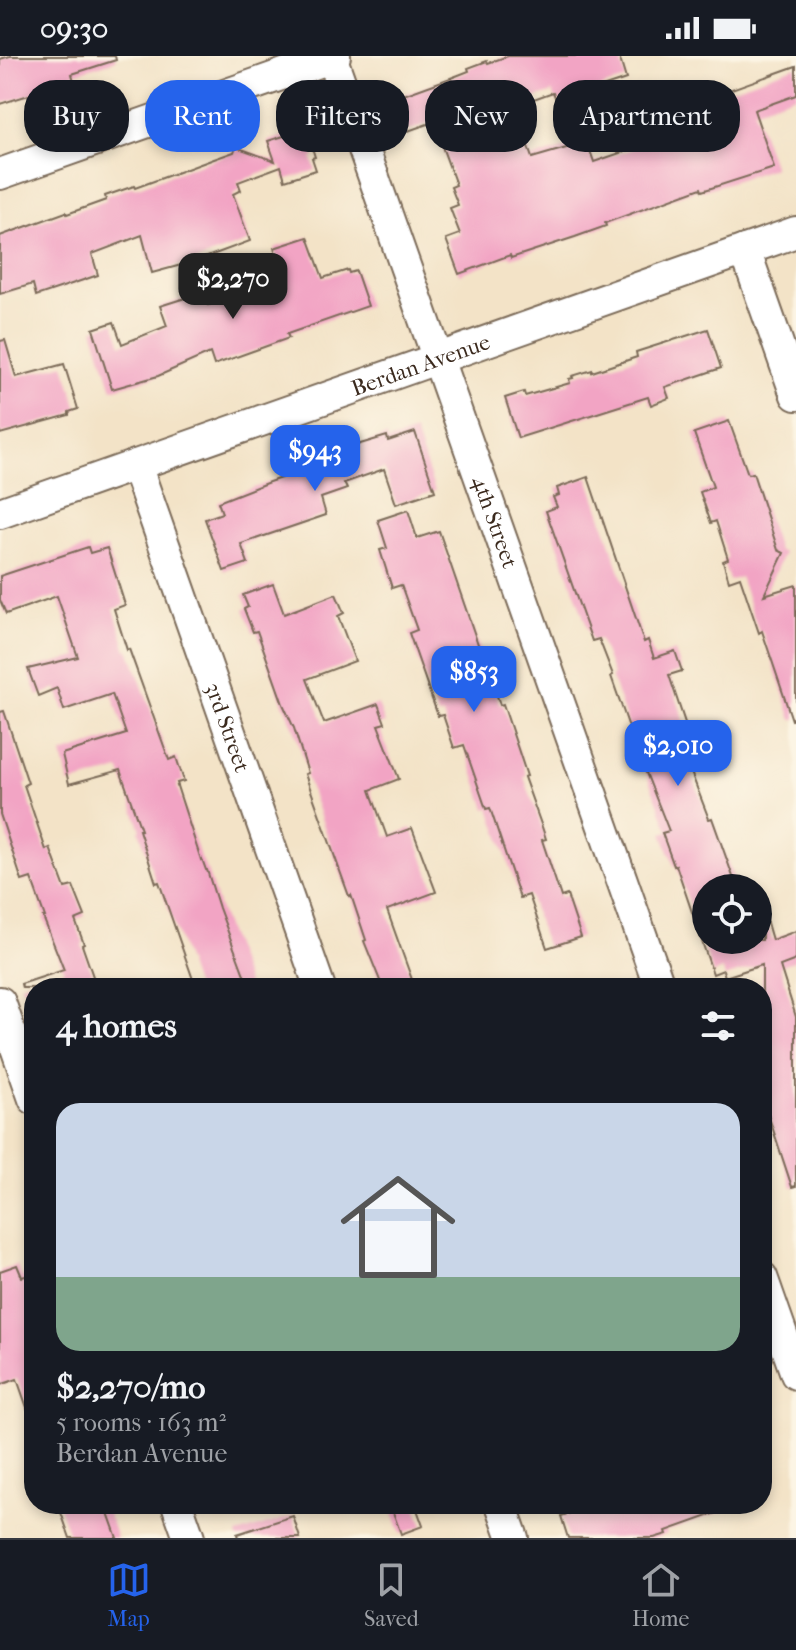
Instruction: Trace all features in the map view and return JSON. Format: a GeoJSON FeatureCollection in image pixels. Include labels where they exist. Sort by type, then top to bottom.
{"type":"FeatureCollection","features":[{"type":"Feature","properties":{"kind":"street"},"geometry":{"type":"LineString","coordinates":[[0,174],[332,56]]}},
{"type":"Feature","properties":{"kind":"street","name":"4th Street"},"geometry":{"type":"LineString","coordinates":[[332,56],[656,978]]}},
{"type":"Feature","properties":{"kind":"street","name":"Berdan Avenue"},"geometry":{"type":"LineString","coordinates":[[0,513],[796,232]]}},
{"type":"Feature","properties":{"kind":"street"},"geometry":{"type":"LineString","coordinates":[[745,250],[796,395]]}},
{"type":"Feature","properties":{"kind":"street","name":"3rd Street"},"geometry":{"type":"LineString","coordinates":[[136,465],[316,978]]}},
{"type":"Feature","properties":{"kind":"street"},"geometry":{"type":"LineString","coordinates":[[0,1002],[24,1070]]}},
{"type":"Feature","properties":{"kind":"street"},"geometry":{"type":"LineString","coordinates":[[772,1306],[796,1374]]}},
{"type":"Feature","properties":{"kind":"street"},"geometry":{"type":"LineString","coordinates":[[181,1514],[189,1538]]}},
{"type":"Feature","properties":{"kind":"street"},"geometry":{"type":"LineString","coordinates":[[505,1514],[513,1538]]}},
{"type":"Feature","properties":{"kind":"building"},"geometry":{"type":"Polygon","coordinates":[[[10,56],[115,56],[116,60],[72,74],[74,80],[24,80],[24,97],[0,104],[0,59],[10,56]]]}},
{"type":"Feature","properties":{"kind":"building"},"geometry":{"type":"Polygon","coordinates":[[[508,56],[619,56],[626,79],[553,80],[553,92],[537,98],[537,80],[444,80],[469,71],[468,68],[508,56]]]}},
{"type":"Feature","properties":{"kind":"building"},"geometry":{"type":"Polygon","coordinates":[[[796,66],[796,95],[754,110],[774,168],[702,191],[701,188],[605,223],[606,226],[459,274],[446,239],[460,234],[450,208],[458,205],[451,187],[456,185],[444,152],[530,152],[532,158],[553,152],[590,152],[594,162],[623,152],[740,152],[740,86],[796,66]]]}},
{"type":"Feature","properties":{"kind":"building"},"geometry":{"type":"Polygon","coordinates":[[[425,87],[425,125],[409,131],[409,93],[425,87]]]}},
{"type":"Feature","properties":{"kind":"building"},"geometry":{"type":"Polygon","coordinates":[[[276,138],[276,152],[313,152],[316,170],[285,180],[281,166],[238,182],[241,190],[233,194],[250,241],[152,273],[142,235],[92,254],[98,275],[36,296],[33,284],[0,294],[0,236],[234,152],[250,152],[275,161],[268,141],[276,138]]]}},
{"type":"Feature","properties":{"kind":"building"},"geometry":{"type":"Polygon","coordinates":[[[308,237],[323,278],[348,270],[349,273],[356,271],[368,306],[287,334],[289,338],[214,365],[210,353],[158,376],[112,389],[93,329],[114,322],[122,344],[167,326],[160,306],[204,292],[208,305],[231,298],[233,304],[286,286],[274,248],[308,237]]]}},
{"type":"Feature","properties":{"kind":"building"},"geometry":{"type":"Polygon","coordinates":[[[708,329],[721,368],[665,387],[669,398],[651,405],[648,397],[518,438],[505,398],[524,392],[525,396],[570,383],[572,376],[637,357],[636,352],[708,329]]]}},
{"type":"Feature","properties":{"kind":"building"},"geometry":{"type":"Polygon","coordinates":[[[5,340],[16,377],[64,364],[78,409],[69,412],[69,415],[0,434],[0,341],[5,340]]]}},
{"type":"Feature","properties":{"kind":"building"},"geometry":{"type":"Polygon","coordinates":[[[729,421],[748,474],[753,473],[778,550],[784,553],[764,595],[796,585],[796,719],[792,720],[740,577],[729,581],[723,561],[728,559],[716,521],[711,523],[700,492],[713,487],[694,433],[729,421]]]}},
{"type":"Feature","properties":{"kind":"building"},"geometry":{"type":"Polygon","coordinates":[[[415,432],[435,491],[396,504],[384,469],[344,483],[347,489],[321,498],[326,515],[241,544],[248,563],[224,571],[205,519],[222,513],[218,502],[323,464],[320,456],[387,436],[388,441],[415,432]]]}},
{"type":"Feature","properties":{"kind":"building"},"geometry":{"type":"Polygon","coordinates":[[[588,477],[644,642],[648,640],[654,658],[675,651],[682,671],[669,675],[688,732],[677,736],[732,874],[692,874],[692,912],[662,833],[669,831],[637,750],[613,675],[599,639],[592,641],[546,511],[557,507],[553,497],[559,495],[557,488],[588,477]]]}},
{"type":"Feature","properties":{"kind":"building"},"geometry":{"type":"Polygon","coordinates":[[[408,510],[417,538],[439,531],[527,776],[524,777],[546,839],[542,840],[561,897],[567,895],[581,937],[547,948],[529,895],[520,898],[490,808],[486,809],[464,745],[454,748],[443,715],[438,716],[409,633],[417,630],[401,585],[392,588],[380,550],[387,548],[378,520],[408,510]]]}},
{"type":"Feature","properties":{"kind":"building"},"geometry":{"type":"Polygon","coordinates":[[[88,547],[90,553],[107,548],[125,605],[114,609],[127,650],[169,760],[176,757],[184,781],[177,783],[177,786],[245,978],[193,978],[159,882],[156,883],[120,770],[69,784],[62,754],[126,734],[112,694],[64,710],[57,688],[38,696],[28,669],[78,657],[57,596],[6,614],[0,600],[0,576],[88,547]]]}},
{"type":"Feature","properties":{"kind":"building"},"geometry":{"type":"Polygon","coordinates":[[[273,584],[284,614],[336,594],[344,613],[338,616],[355,661],[307,679],[324,723],[378,704],[385,723],[378,725],[399,779],[370,790],[387,837],[412,828],[436,892],[387,910],[411,978],[379,978],[305,774],[308,773],[294,728],[257,631],[253,632],[244,609],[248,607],[243,595],[273,584]]]}},
{"type":"Feature","properties":{"kind":"building"},"geometry":{"type":"Polygon","coordinates":[[[4,711],[28,783],[24,785],[46,850],[50,848],[65,888],[73,886],[85,916],[75,920],[94,978],[39,978],[64,970],[31,878],[22,881],[0,814],[0,712],[4,711]]]}},
{"type":"Feature","properties":{"kind":"building"},"geometry":{"type":"Polygon","coordinates":[[[796,931],[796,960],[780,966],[796,1017],[796,1186],[792,1187],[772,1126],[772,978],[762,978],[762,965],[725,977],[723,970],[713,974],[706,954],[772,954],[772,940],[796,931]]]}},
{"type":"Feature","properties":{"kind":"building"},"geometry":{"type":"Polygon","coordinates":[[[17,1265],[24,1276],[24,1399],[17,1379],[0,1385],[0,1271],[17,1265]]]}},
{"type":"Feature","properties":{"kind":"building"},"geometry":{"type":"Polygon","coordinates":[[[62,1514],[109,1514],[117,1538],[70,1538],[62,1514]]]}},
{"type":"Feature","properties":{"kind":"building"},"geometry":{"type":"Polygon","coordinates":[[[394,1514],[419,1514],[423,1526],[401,1534],[394,1514]]]}},
{"type":"Feature","properties":{"kind":"building"},"geometry":{"type":"Polygon","coordinates":[[[714,1514],[654,1538],[568,1538],[561,1516],[714,1514]]]}},
{"type":"Feature","properties":{"kind":"building"},"geometry":{"type":"Polygon","coordinates":[[[293,1516],[300,1538],[238,1538],[237,1534],[293,1516]]]}}]}
